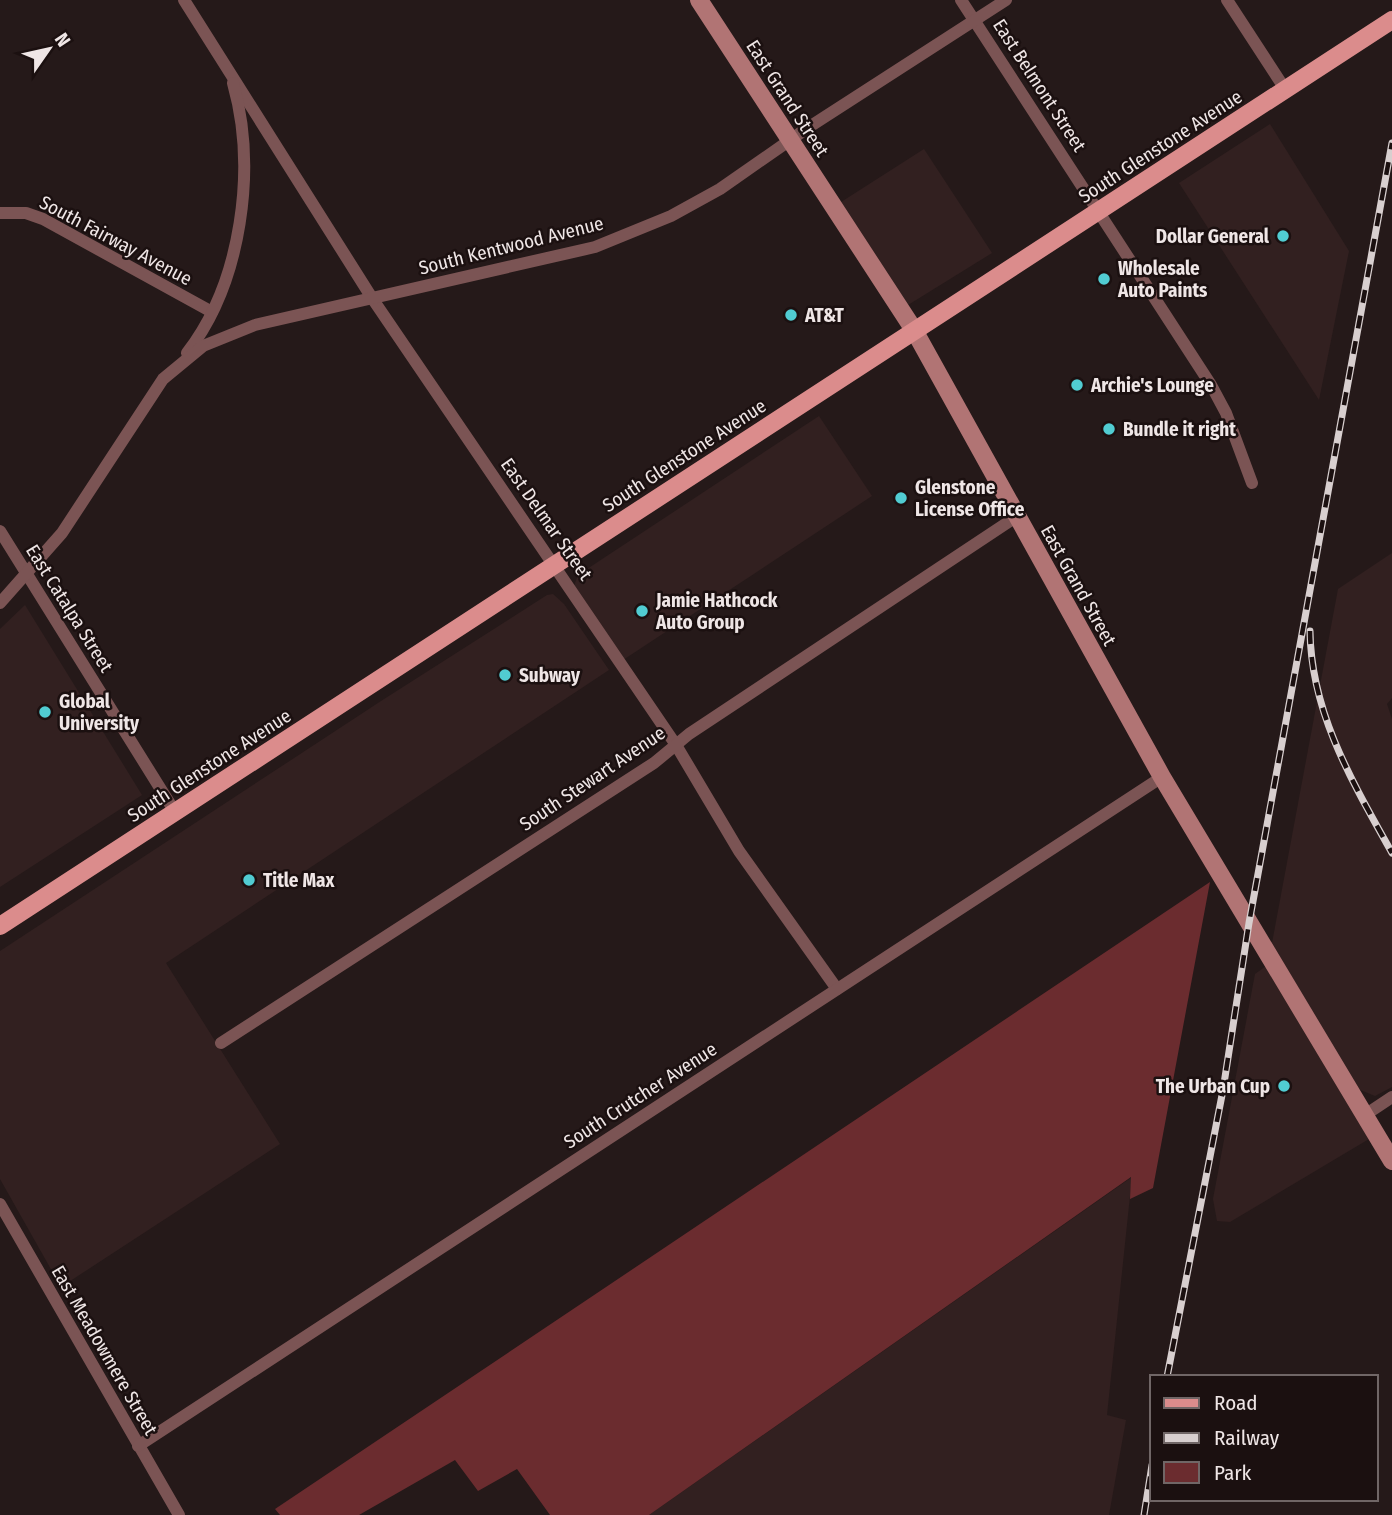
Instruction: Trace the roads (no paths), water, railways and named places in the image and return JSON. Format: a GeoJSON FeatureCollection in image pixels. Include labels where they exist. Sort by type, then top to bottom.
{"type":"FeatureCollection","features":[{"type":"Feature","properties":{"kind":"main road","name":"East Grand Street"},"geometry":{"type":"LineString","coordinates":[[699,0],[914,330],[1162,776],[1392,1161]]}},
{"type":"Feature","properties":{"kind":"main road","name":"South Glenstone Avenue"},"geometry":{"type":"LineString","coordinates":[[0,926],[1392,20]]}},
{"type":"Feature","properties":{"kind":"street","name":"East Delmar Street"},"geometry":{"type":"LineString","coordinates":[[184,0],[372,298],[676,745],[739,851],[837,989]]}},
{"type":"Feature","properties":{"kind":"street","name":"East Belmont Street"},"geometry":{"type":"LineString","coordinates":[[961,0],[1211,385],[1226,413],[1252,483]]}},
{"type":"Feature","properties":{"kind":"street","name":"South Kentwood Avenue"},"geometry":{"type":"LineString","coordinates":[[180,362],[203,346],[242,329],[595,247],[671,216],[720,189],[790,139],[1006,0]]}},
{"type":"Feature","properties":{"kind":"street"},"geometry":{"type":"LineString","coordinates":[[1227,0],[1285,89]]}},
{"type":"Feature","properties":{"kind":"street","name":"East Delmar Street"},"geometry":{"type":"LineString","coordinates":[[212,312],[234,244],[243,177],[239,111],[229,69]]}},
{"type":"Feature","properties":{"kind":"street","name":"South Fairway Avenue"},"geometry":{"type":"LineString","coordinates":[[0,213],[26,213],[43,219],[212,312]]}},
{"type":"Feature","properties":{"kind":"street","name":"South Kentwood Avenue"},"geometry":{"type":"LineString","coordinates":[[0,603],[27,576],[62,533],[156,388],[180,362],[212,312]]}},
{"type":"Feature","properties":{"kind":"street","name":"South Stewart Avenue"},"geometry":{"type":"LineString","coordinates":[[221,1043],[642,771],[676,745],[1016,517]]}},
{"type":"Feature","properties":{"kind":"street","name":"East Catalpa Street"},"geometry":{"type":"LineString","coordinates":[[0,531],[175,812]]}},
{"type":"Feature","properties":{"kind":"street","name":"South Crutcher Avenue"},"geometry":{"type":"LineString","coordinates":[[138,1446],[1162,776]]}},
{"type":"Feature","properties":{"kind":"street"},"geometry":{"type":"LineString","coordinates":[[1365,1115],[1392,1097]]}},
{"type":"Feature","properties":{"kind":"street","name":"East Meadowmere Street"},"geometry":{"type":"LineString","coordinates":[[0,1204],[179,1515]]}},
{"type":"Feature","properties":{"kind":"railway"},"geometry":{"type":"LineString","coordinates":[[1167,1375],[1223,1090],[1249,923],[1392,143]]}},
{"type":"Feature","properties":{"kind":"railway"},"geometry":{"type":"LineString","coordinates":[[1310,631],[1312,661],[1326,719],[1349,774],[1392,853]]}},
{"type":"Feature","properties":{"kind":"railway"},"geometry":{"type":"LineString","coordinates":[[1144,1515],[1150,1478]]}},
{"type":"Feature","properties":{"kind":"place","name":"Dollar General"},"geometry":{"type":"Point","coordinates":[1283,236]}},
{"type":"Feature","properties":{"kind":"place","name":"Wholesale Auto Paints"},"geometry":{"type":"Point","coordinates":[1104,279]}},
{"type":"Feature","properties":{"kind":"place","name":"AT&T"},"geometry":{"type":"Point","coordinates":[791,315]}},
{"type":"Feature","properties":{"kind":"place","name":"Archie's Lounge"},"geometry":{"type":"Point","coordinates":[1077,385]}},
{"type":"Feature","properties":{"kind":"place","name":"Bundle it right"},"geometry":{"type":"Point","coordinates":[1109,429]}},
{"type":"Feature","properties":{"kind":"place","name":"Glenstone License Office"},"geometry":{"type":"Point","coordinates":[901,498]}},
{"type":"Feature","properties":{"kind":"place","name":"Jamie Hathcock Auto Group"},"geometry":{"type":"Point","coordinates":[642,611]}},
{"type":"Feature","properties":{"kind":"place","name":"Subway"},"geometry":{"type":"Point","coordinates":[505,675]}},
{"type":"Feature","properties":{"kind":"place","name":"Global University"},"geometry":{"type":"Point","coordinates":[45,712]}},
{"type":"Feature","properties":{"kind":"place","name":"Title Max"},"geometry":{"type":"Point","coordinates":[249,880]}},
{"type":"Feature","properties":{"kind":"place","name":"The Urban Cup"},"geometry":{"type":"Point","coordinates":[1284,1086]}}]}
